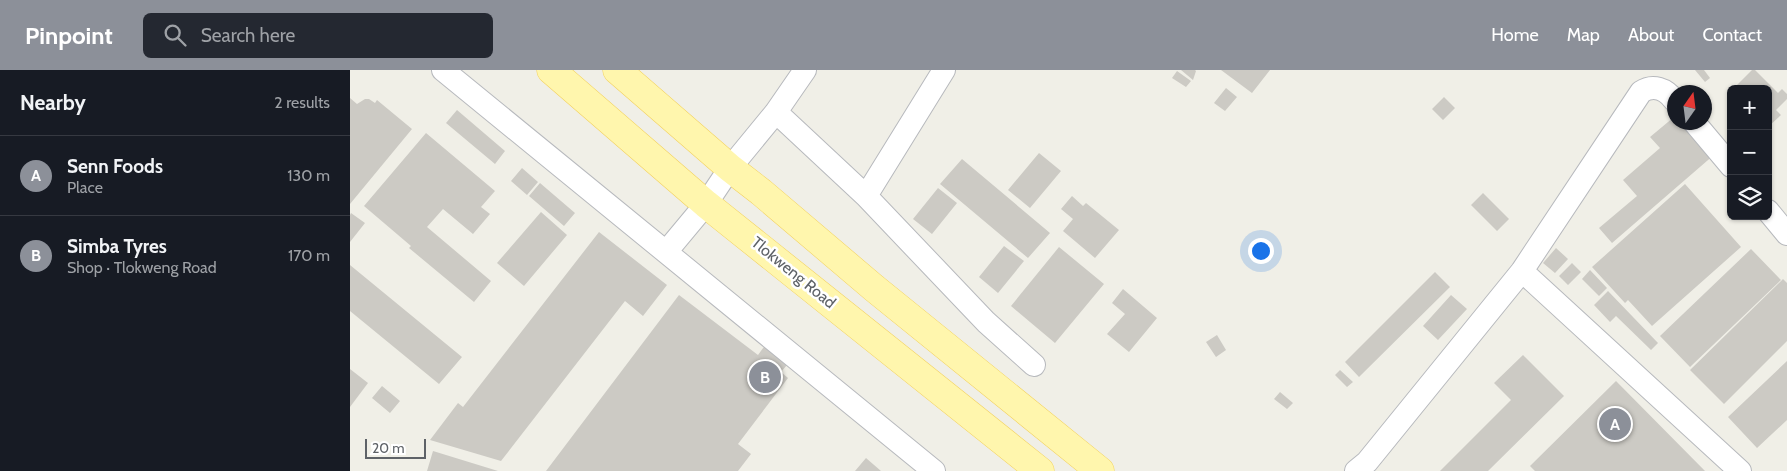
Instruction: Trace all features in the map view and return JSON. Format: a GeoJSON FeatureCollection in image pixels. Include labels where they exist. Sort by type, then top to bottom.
{"type":"FeatureCollection","features":[{"type":"Feature","properties":{"kind":"main road","name":"Tlokweng Road"},"geometry":{"type":"LineString","coordinates":[[551,70],[706,204],[1040,471]]}},
{"type":"Feature","properties":{"kind":"main road"},"geometry":{"type":"LineString","coordinates":[[617,70],[730,168],[874,288],[1100,471]]}},
{"type":"Feature","properties":{"kind":"street"},"geometry":{"type":"LineString","coordinates":[[443,70],[934,471]]}},
{"type":"Feature","properties":{"kind":"street"},"geometry":{"type":"LineString","coordinates":[[666,252],[706,204],[730,168],[776,112],[805,70]]}},
{"type":"Feature","properties":{"kind":"street"},"geometry":{"type":"LineString","coordinates":[[866,196],[944,70]]}},
{"type":"Feature","properties":{"kind":"street"},"geometry":{"type":"LineString","coordinates":[[1356,471],[1367,462],[1522,271],[1640,92],[1646,88],[1655,88],[1667,92]]}},
{"type":"Feature","properties":{"kind":"street"},"geometry":{"type":"LineString","coordinates":[[776,112],[866,196],[986,322],[1034,365]]}},
{"type":"Feature","properties":{"kind":"street"},"geometry":{"type":"LineString","coordinates":[[1701,130],[1727,161]]}},
{"type":"Feature","properties":{"kind":"street"},"geometry":{"type":"LineString","coordinates":[[1772,216],[1787,234]]}},
{"type":"Feature","properties":{"kind":"street"},"geometry":{"type":"LineString","coordinates":[[1522,271],[1740,471]]}},
{"type":"Feature","properties":{"kind":"building"},"geometry":{"type":"Polygon","coordinates":[[[1181,70],[1195,70],[1193,80],[1181,70]]]}},
{"type":"Feature","properties":{"kind":"building"},"geometry":{"type":"Polygon","coordinates":[[[1221,70],[1270,70],[1252,93],[1221,70]]]}},
{"type":"Feature","properties":{"kind":"building"},"geometry":{"type":"Polygon","coordinates":[[[1695,70],[1704,70],[1710,78],[1705,82],[1695,70]]]}},
{"type":"Feature","properties":{"kind":"building"},"geometry":{"type":"Polygon","coordinates":[[[1752,70],[1755,70],[1770,85],[1737,85],[1752,70]]]}},
{"type":"Feature","properties":{"kind":"building"},"geometry":{"type":"Polygon","coordinates":[[[1177,71],[1191,81],[1186,87],[1172,78],[1177,71]]]}},
{"type":"Feature","properties":{"kind":"building"},"geometry":{"type":"Polygon","coordinates":[[[1772,87],[1778,93],[1782,89],[1787,94],[1787,99],[1776,110],[1781,115],[1772,123],[1772,87]]]}},
{"type":"Feature","properties":{"kind":"building"},"geometry":{"type":"Polygon","coordinates":[[[1226,88],[1237,97],[1225,111],[1214,103],[1226,88]]]}},
{"type":"Feature","properties":{"kind":"building"},"geometry":{"type":"Polygon","coordinates":[[[1444,97],[1455,108],[1443,120],[1432,109],[1444,97]]]}},
{"type":"Feature","properties":{"kind":"building"},"geometry":{"type":"Polygon","coordinates":[[[350,98],[357,104],[365,99],[375,103],[377,100],[412,129],[350,204],[350,98]]]}},
{"type":"Feature","properties":{"kind":"building"},"geometry":{"type":"Polygon","coordinates":[[[457,110],[505,151],[495,164],[446,123],[457,110]]]}},
{"type":"Feature","properties":{"kind":"building"},"geometry":{"type":"Polygon","coordinates":[[[1667,123],[1667,130],[1694,130],[1715,154],[1612,243],[1599,228],[1637,196],[1623,180],[1660,148],[1650,137],[1667,123]]]}},
{"type":"Feature","properties":{"kind":"building"},"geometry":{"type":"Polygon","coordinates":[[[426,133],[495,191],[481,207],[490,214],[473,234],[443,209],[427,227],[491,281],[474,302],[409,248],[411,246],[364,206],[426,133]]]}},
{"type":"Feature","properties":{"kind":"building"},"geometry":{"type":"Polygon","coordinates":[[[1039,153],[1061,171],[1030,208],[1008,190],[1039,153]]]}},
{"type":"Feature","properties":{"kind":"building"},"geometry":{"type":"Polygon","coordinates":[[[962,159],[1050,233],[1028,258],[940,184],[962,159]]]}},
{"type":"Feature","properties":{"kind":"building"},"geometry":{"type":"Polygon","coordinates":[[[522,168],[538,182],[527,195],[511,181],[522,168]]]}},
{"type":"Feature","properties":{"kind":"building"},"geometry":{"type":"Polygon","coordinates":[[[540,183],[575,213],[564,226],[529,196],[540,183]]]}},
{"type":"Feature","properties":{"kind":"building"},"geometry":{"type":"Polygon","coordinates":[[[1685,184],[1741,247],[1652,326],[1628,300],[1625,303],[1592,267],[1685,184]]]}},
{"type":"Feature","properties":{"kind":"building"},"geometry":{"type":"Polygon","coordinates":[[[938,188],[957,203],[932,234],[913,219],[938,188]]]}},
{"type":"Feature","properties":{"kind":"building"},"geometry":{"type":"Polygon","coordinates":[[[1483,193],[1509,219],[1497,231],[1471,205],[1483,193]]]}},
{"type":"Feature","properties":{"kind":"building"},"geometry":{"type":"Polygon","coordinates":[[[1072,196],[1083,206],[1086,203],[1119,230],[1095,258],[1063,231],[1073,219],[1061,209],[1072,196]]]}},
{"type":"Feature","properties":{"kind":"building"},"geometry":{"type":"Polygon","coordinates":[[[541,212],[567,235],[524,286],[497,263],[541,212]]]}},
{"type":"Feature","properties":{"kind":"building"},"geometry":{"type":"Polygon","coordinates":[[[351,213],[365,223],[350,242],[350,215],[351,213]]]}},
{"type":"Feature","properties":{"kind":"building"},"geometry":{"type":"Polygon","coordinates":[[[599,232],[667,285],[643,316],[625,301],[501,461],[430,440],[458,403],[463,407],[599,232]]]}},
{"type":"Feature","properties":{"kind":"building"},"geometry":{"type":"Polygon","coordinates":[[[1004,246],[1024,261],[998,293],[979,277],[1004,246]]]}},
{"type":"Feature","properties":{"kind":"building"},"geometry":{"type":"Polygon","coordinates":[[[1059,247],[1104,284],[1055,343],[1011,306],[1059,247]]]}},
{"type":"Feature","properties":{"kind":"building"},"geometry":{"type":"Polygon","coordinates":[[[1556,248],[1568,259],[1555,273],[1543,263],[1556,248]]]}},
{"type":"Feature","properties":{"kind":"building"},"geometry":{"type":"Polygon","coordinates":[[[1751,249],[1781,280],[1690,367],[1660,336],[1751,249]]]}},
{"type":"Feature","properties":{"kind":"building"},"geometry":{"type":"Polygon","coordinates":[[[1572,263],[1581,272],[1568,285],[1559,276],[1572,263]]]}},
{"type":"Feature","properties":{"kind":"building"},"geometry":{"type":"Polygon","coordinates":[[[350,265],[462,357],[439,384],[350,311],[350,265]]]}},
{"type":"Feature","properties":{"kind":"building"},"geometry":{"type":"Polygon","coordinates":[[[1590,270],[1607,288],[1599,296],[1582,279],[1590,270]]]}},
{"type":"Feature","properties":{"kind":"building"},"geometry":{"type":"Polygon","coordinates":[[[1435,272],[1450,287],[1359,377],[1345,362],[1435,272]]]}},
{"type":"Feature","properties":{"kind":"building"},"geometry":{"type":"Polygon","coordinates":[[[1783,279],[1787,283],[1787,341],[1724,404],[1690,370],[1783,279]]]}},
{"type":"Feature","properties":{"kind":"building"},"geometry":{"type":"Polygon","coordinates":[[[1123,289],[1157,318],[1129,352],[1107,334],[1125,314],[1112,303],[1123,289]]]}},
{"type":"Feature","properties":{"kind":"building"},"geometry":{"type":"Polygon","coordinates":[[[1608,291],[1658,343],[1651,350],[1616,316],[1610,322],[1594,305],[1608,291]]]}},
{"type":"Feature","properties":{"kind":"building"},"geometry":{"type":"Polygon","coordinates":[[[679,295],[758,355],[769,340],[793,358],[781,372],[788,378],[738,444],[751,454],[738,471],[546,471],[679,295]]]}},
{"type":"Feature","properties":{"kind":"building"},"geometry":{"type":"Polygon","coordinates":[[[1451,295],[1467,309],[1438,340],[1423,326],[1451,295]]]}},
{"type":"Feature","properties":{"kind":"building"},"geometry":{"type":"Polygon","coordinates":[[[1217,335],[1226,350],[1216,357],[1206,342],[1217,335]]]}},
{"type":"Feature","properties":{"kind":"building"},"geometry":{"type":"Polygon","coordinates":[[[1523,355],[1564,396],[1488,471],[1440,471],[1511,400],[1494,383],[1523,355]]]}},
{"type":"Feature","properties":{"kind":"building"},"geometry":{"type":"Polygon","coordinates":[[[1787,361],[1787,420],[1757,448],[1728,417],[1787,361]]]}},
{"type":"Feature","properties":{"kind":"building"},"geometry":{"type":"Polygon","coordinates":[[[350,369],[368,383],[350,407],[350,369]]]}},
{"type":"Feature","properties":{"kind":"building"},"geometry":{"type":"Polygon","coordinates":[[[1340,370],[1353,382],[1347,387],[1335,375],[1340,370]]]}},
{"type":"Feature","properties":{"kind":"building"},"geometry":{"type":"Polygon","coordinates":[[[1616,381],[1705,471],[1535,471],[1530,466],[1616,381]]]}},
{"type":"Feature","properties":{"kind":"building"},"geometry":{"type":"Polygon","coordinates":[[[382,386],[400,401],[390,413],[372,398],[382,386]]]}},
{"type":"Feature","properties":{"kind":"building"},"geometry":{"type":"Polygon","coordinates":[[[1280,392],[1293,403],[1287,409],[1274,399],[1280,392]]]}},
{"type":"Feature","properties":{"kind":"building"},"geometry":{"type":"Polygon","coordinates":[[[433,451],[498,471],[427,471],[433,451]]]}},
{"type":"Feature","properties":{"kind":"building"},"geometry":{"type":"Polygon","coordinates":[[[866,458],[881,471],[855,471],[866,458]]]}},
{"type":"Feature","properties":{"kind":"place","name":"Simba Tyres"},"geometry":{"type":"Point","coordinates":[765,377]}},
{"type":"Feature","properties":{"kind":"place","name":"Senn Foods"},"geometry":{"type":"Point","coordinates":[1615,424]}}]}
